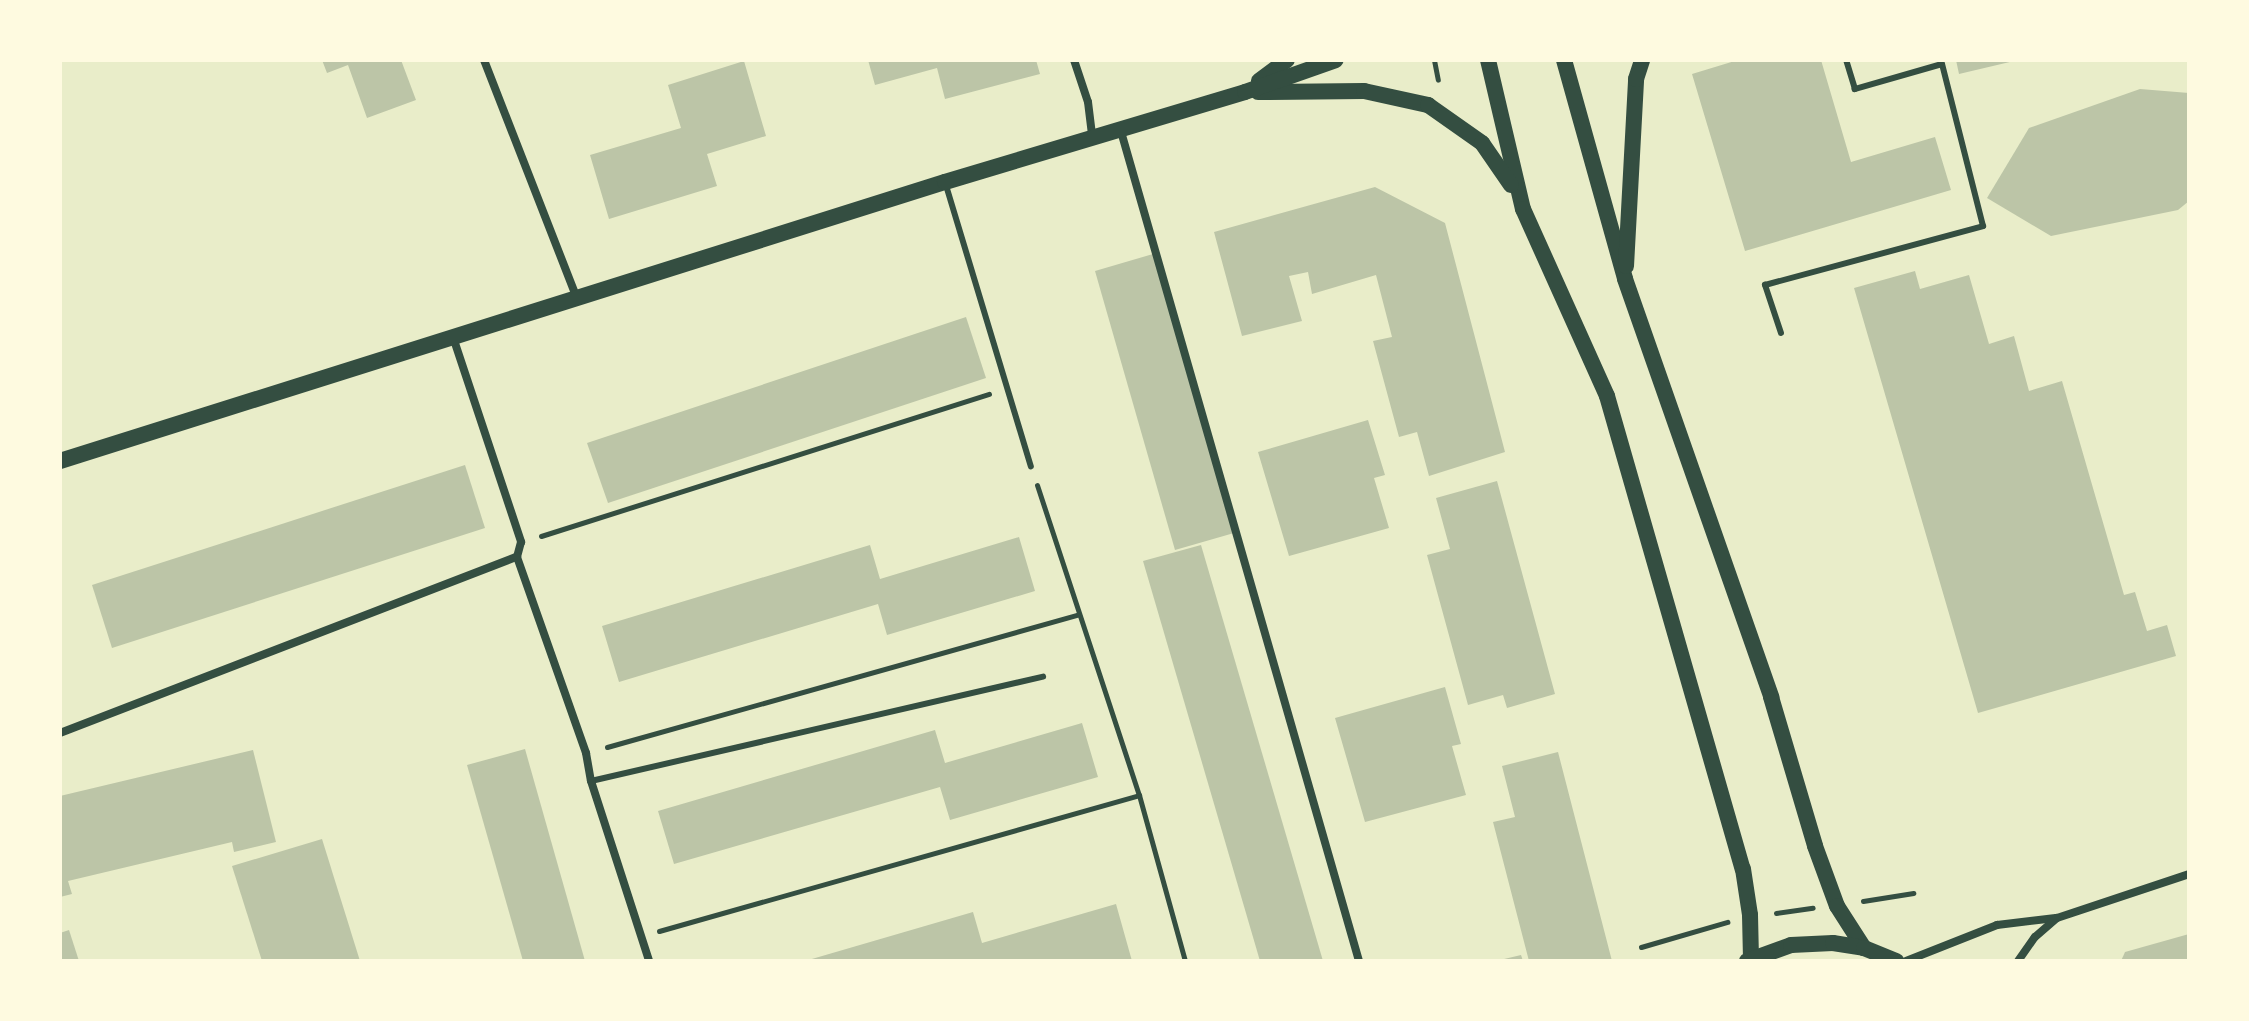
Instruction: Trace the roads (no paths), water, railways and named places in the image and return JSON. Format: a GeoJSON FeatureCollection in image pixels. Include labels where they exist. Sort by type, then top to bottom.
{"type":"FeatureCollection","features":[{"type":"Feature","properties":{"kind":"main road"},"geometry":{"type":"LineString","coordinates":[[1245,92],[1287,60]]}},
{"type":"Feature","properties":{"kind":"main road"},"geometry":{"type":"LineString","coordinates":[[60,461],[1120,127],[1245,92],[1336,60]]}},
{"type":"Feature","properties":{"kind":"main road"},"geometry":{"type":"LineString","coordinates":[[1488,60],[1523,209]]}},
{"type":"Feature","properties":{"kind":"main road"},"geometry":{"type":"LineString","coordinates":[[1564,60],[1625,279],[1771,697],[1815,846],[1837,906],[1864,948]]}},
{"type":"Feature","properties":{"kind":"main road"},"geometry":{"type":"LineString","coordinates":[[1625,279],[1636,79],[1642,60]]}},
{"type":"Feature","properties":{"kind":"main road"},"geometry":{"type":"LineString","coordinates":[[1245,92],[1364,91],[1428,105],[1482,143],[1501,167],[1607,396],[1743,869],[1749,960],[1791,945],[1833,943],[1864,948],[1896,961]]}},
{"type":"Feature","properties":{"kind":"street"},"geometry":{"type":"LineString","coordinates":[[484,60],[577,298]]}},
{"type":"Feature","properties":{"kind":"street"},"geometry":{"type":"LineString","coordinates":[[1074,60],[1088,102],[1092,136]]}},
{"type":"Feature","properties":{"kind":"street"},"geometry":{"type":"LineString","coordinates":[[1120,127],[1359,961]]}},
{"type":"Feature","properties":{"kind":"street"},"geometry":{"type":"LineString","coordinates":[[453,337],[521,542],[517,557],[586,753],[591,781],[649,961]]}},
{"type":"Feature","properties":{"kind":"street"},"geometry":{"type":"LineString","coordinates":[[60,733],[517,557]]}},
{"type":"Feature","properties":{"kind":"street"},"geometry":{"type":"LineString","coordinates":[[1906,961],[1997,925],[2057,918],[2189,874]]}},
{"type":"Feature","properties":{"kind":"street"},"geometry":{"type":"LineString","coordinates":[[2018,961],[2035,937],[2057,918]]}},
{"type":"Feature","properties":{"kind":"lane"},"geometry":{"type":"LineString","coordinates":[[1781,333],[1765,285],[1983,226],[1942,64],[1855,89],[1846,60]]}},
{"type":"Feature","properties":{"kind":"lane"},"geometry":{"type":"LineString","coordinates":[[945,182],[1010,388],[1031,466]]}},
{"type":"Feature","properties":{"kind":"lane"},"geometry":{"type":"LineString","coordinates":[[591,781],[1043,677]]}}]}
